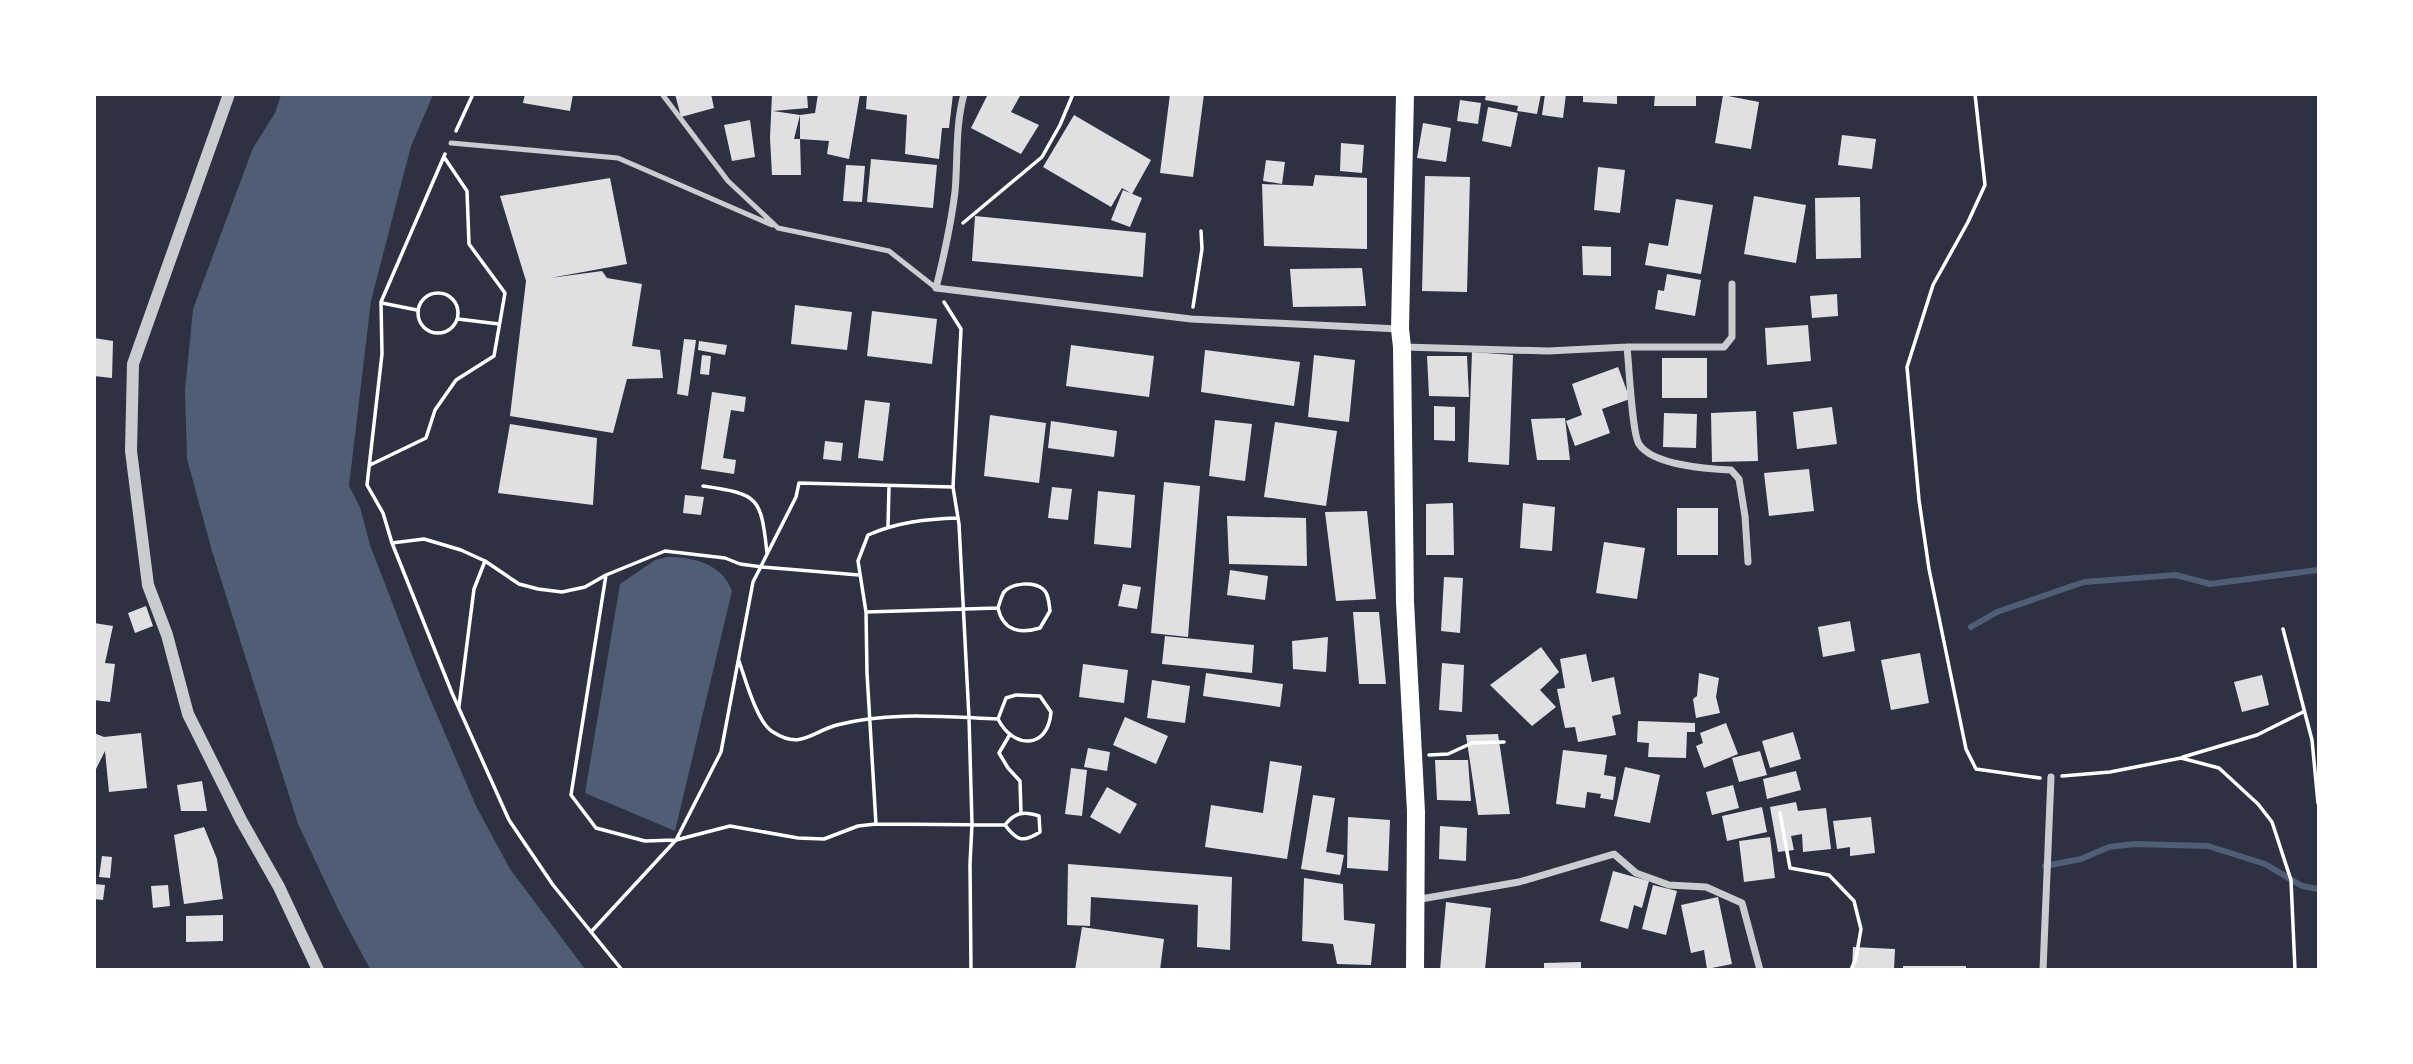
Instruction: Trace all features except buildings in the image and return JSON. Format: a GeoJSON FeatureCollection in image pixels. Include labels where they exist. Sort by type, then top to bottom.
{"type":"FeatureCollection","features":[{"type":"Feature","properties":{"kind":"main road"},"geometry":{"type":"LineString","coordinates":[[1405,94],[1401,338],[1405,602],[1416,812],[1415,970]]}},
{"type":"Feature","properties":{"kind":"street"},"geometry":{"type":"LineString","coordinates":[[229,94],[133,364],[131,451],[148,585],[167,635],[188,714],[241,820],[279,887],[318,970]]}},
{"type":"Feature","properties":{"kind":"street"},"geometry":{"type":"LineString","coordinates":[[964,94],[958,116],[955,189],[949,236],[936,288],[1191,319],[1548,351],[1627,347],[1724,347],[1732,337],[1732,284]]}},
{"type":"Feature","properties":{"kind":"street"},"geometry":{"type":"LineString","coordinates":[[1627,347],[1637,443],[1649,455],[1699,468],[1731,470],[1739,479],[1748,562]]}},
{"type":"Feature","properties":{"kind":"street"},"geometry":{"type":"LineString","coordinates":[[2043,970],[2051,777]]}},
{"type":"Feature","properties":{"kind":"street"},"geometry":{"type":"LineString","coordinates":[[1415,900],[1520,883],[1614,854],[1636,873],[1669,885],[1706,887],[1742,903],[1760,970]]}},
{"type":"Feature","properties":{"kind":"lane"},"geometry":{"type":"LineString","coordinates":[[662,94],[728,181],[778,228]]}},
{"type":"Feature","properties":{"kind":"lane"},"geometry":{"type":"LineString","coordinates":[[451,142],[618,158],[778,228],[889,251],[936,288]]}},
{"type":"Feature","properties":{"kind":"path"},"geometry":{"type":"LineString","coordinates":[[473,94],[381,302],[382,354],[368,485],[383,513],[392,544],[458,707],[509,820],[553,885],[622,970]]}},
{"type":"Feature","properties":{"kind":"path"},"geometry":{"type":"LineString","coordinates":[[949,236],[1042,156],[1060,125],[1073,94]]}},
{"type":"Feature","properties":{"kind":"path"},"geometry":{"type":"LineString","coordinates":[[1975,94],[1986,185],[1933,285],[1907,367],[1919,500],[1929,569],[1966,749],[1976,769],[2037,778],[2110,772],[2181,758],[2257,735],[2304,712]]}},
{"type":"Feature","properties":{"kind":"path"},"geometry":{"type":"LineString","coordinates":[[370,465],[426,438],[435,410],[456,380],[494,356],[505,293],[469,244],[467,191],[444,157]]}},
{"type":"Feature","properties":{"kind":"path"},"geometry":{"type":"LineString","coordinates":[[1191,319],[1202,249],[1200,231]]}},
{"type":"Feature","properties":{"kind":"path"},"geometry":{"type":"LineString","coordinates":[[936,288],[961,329],[953,488],[958,518],[969,718],[972,824],[971,970]]}},
{"type":"Feature","properties":{"kind":"path"},"geometry":{"type":"LineString","coordinates":[[431,293],[443,293],[453,298],[458,308],[458,319],[451,329],[440,334],[427,331],[419,322],[417,310],[422,300],[431,293]]}},
{"type":"Feature","properties":{"kind":"path"},"geometry":{"type":"LineString","coordinates":[[381,302],[417,310]]}},
{"type":"Feature","properties":{"kind":"path"},"geometry":{"type":"LineString","coordinates":[[458,319],[499,324]]}},
{"type":"Feature","properties":{"kind":"path"},"geometry":{"type":"LineString","coordinates":[[591,932],[676,840],[721,752],[753,582],[796,497],[799,483],[953,488]]}},
{"type":"Feature","properties":{"kind":"path"},"geometry":{"type":"LineString","coordinates":[[703,486],[750,496],[762,510],[767,555]]}},
{"type":"Feature","properties":{"kind":"path"},"geometry":{"type":"LineString","coordinates":[[888,526],[890,486]]}},
{"type":"Feature","properties":{"kind":"path"},"geometry":{"type":"LineString","coordinates":[[876,824],[866,612],[858,561],[868,535],[888,526],[919,519],[958,518]]}},
{"type":"Feature","properties":{"kind":"path"},"geometry":{"type":"LineString","coordinates":[[392,544],[424,539],[461,550],[485,561],[519,583],[562,592],[585,587],[606,575],[664,551],[725,558],[740,564],[762,567],[859,575]]}},
{"type":"Feature","properties":{"kind":"path"},"geometry":{"type":"LineString","coordinates":[[458,707],[474,589],[485,561]]}},
{"type":"Feature","properties":{"kind":"path"},"geometry":{"type":"LineString","coordinates":[[606,575],[571,795],[596,828],[645,841],[676,840],[730,826],[798,838],[824,839],[858,826],[876,824],[1006,825]]}},
{"type":"Feature","properties":{"kind":"path"},"geometry":{"type":"LineString","coordinates":[[1032,585],[1046,592],[1050,611],[1040,628],[1028,631],[1008,628],[1000,617],[998,608],[1007,588],[1032,585]]}},
{"type":"Feature","properties":{"kind":"path"},"geometry":{"type":"LineString","coordinates":[[866,612],[998,608]]}},
{"type":"Feature","properties":{"kind":"path"},"geometry":{"type":"LineString","coordinates":[[2283,629],[2312,740],[2319,803]]}},
{"type":"Feature","properties":{"kind":"path"},"geometry":{"type":"LineString","coordinates":[[738,659],[753,701],[769,731],[790,741],[810,738],[834,726],[869,718],[998,719]]}},
{"type":"Feature","properties":{"kind":"path"},"geometry":{"type":"LineString","coordinates":[[1016,695],[1040,696],[1051,712],[1048,730],[1041,738],[1020,740],[1009,736],[998,719],[1006,698],[1016,695]]}},
{"type":"Feature","properties":{"kind":"path"},"geometry":{"type":"LineString","coordinates":[[1009,736],[999,753],[1007,768],[1020,781],[1021,813]]}},
{"type":"Feature","properties":{"kind":"path"},"geometry":{"type":"LineString","coordinates":[[1413,756],[1448,754],[1472,743],[1504,742]]}},
{"type":"Feature","properties":{"kind":"path"},"geometry":{"type":"LineString","coordinates":[[2181,758],[2219,768],[2258,804],[2272,822],[2291,880],[2295,970]]}},
{"type":"Feature","properties":{"kind":"path"},"geometry":{"type":"LineString","coordinates":[[1028,812],[1039,816],[1040,832],[1030,839],[1022,840],[1006,825],[1012,817],[1028,812]]}},
{"type":"Feature","properties":{"kind":"path"},"geometry":{"type":"LineString","coordinates":[[1780,813],[1790,868],[1829,875],[1854,901],[1861,929],[1851,970]]}},
{"type":"Feature","properties":{"kind":"water"},"geometry":{"type":"Polygon","coordinates":[[[281,95],[433,95],[411,146],[371,301],[349,486],[360,507],[370,545],[420,675],[476,806],[510,869],[585,969],[370,969],[298,824],[212,551],[187,459],[185,390],[193,309],[253,148],[275,113],[281,95]]]}},
{"type":"Feature","properties":{"kind":"water"},"geometry":{"type":"Polygon","coordinates":[[[667,557],[697,561],[714,568],[722,574],[732,591],[675,831],[585,793],[620,584],[655,560],[667,557]]]}},
{"type":"Feature","properties":{"kind":"waterway"},"geometry":{"type":"LineString","coordinates":[[1971,627],[1997,612],[2084,582],[2176,575],[2210,584],[2318,570]]}},
{"type":"Feature","properties":{"kind":"waterway"},"geometry":{"type":"LineString","coordinates":[[2045,866],[2081,859],[2109,847],[2134,844],[2208,846],[2265,864],[2302,886],[2318,889]]}}]}
